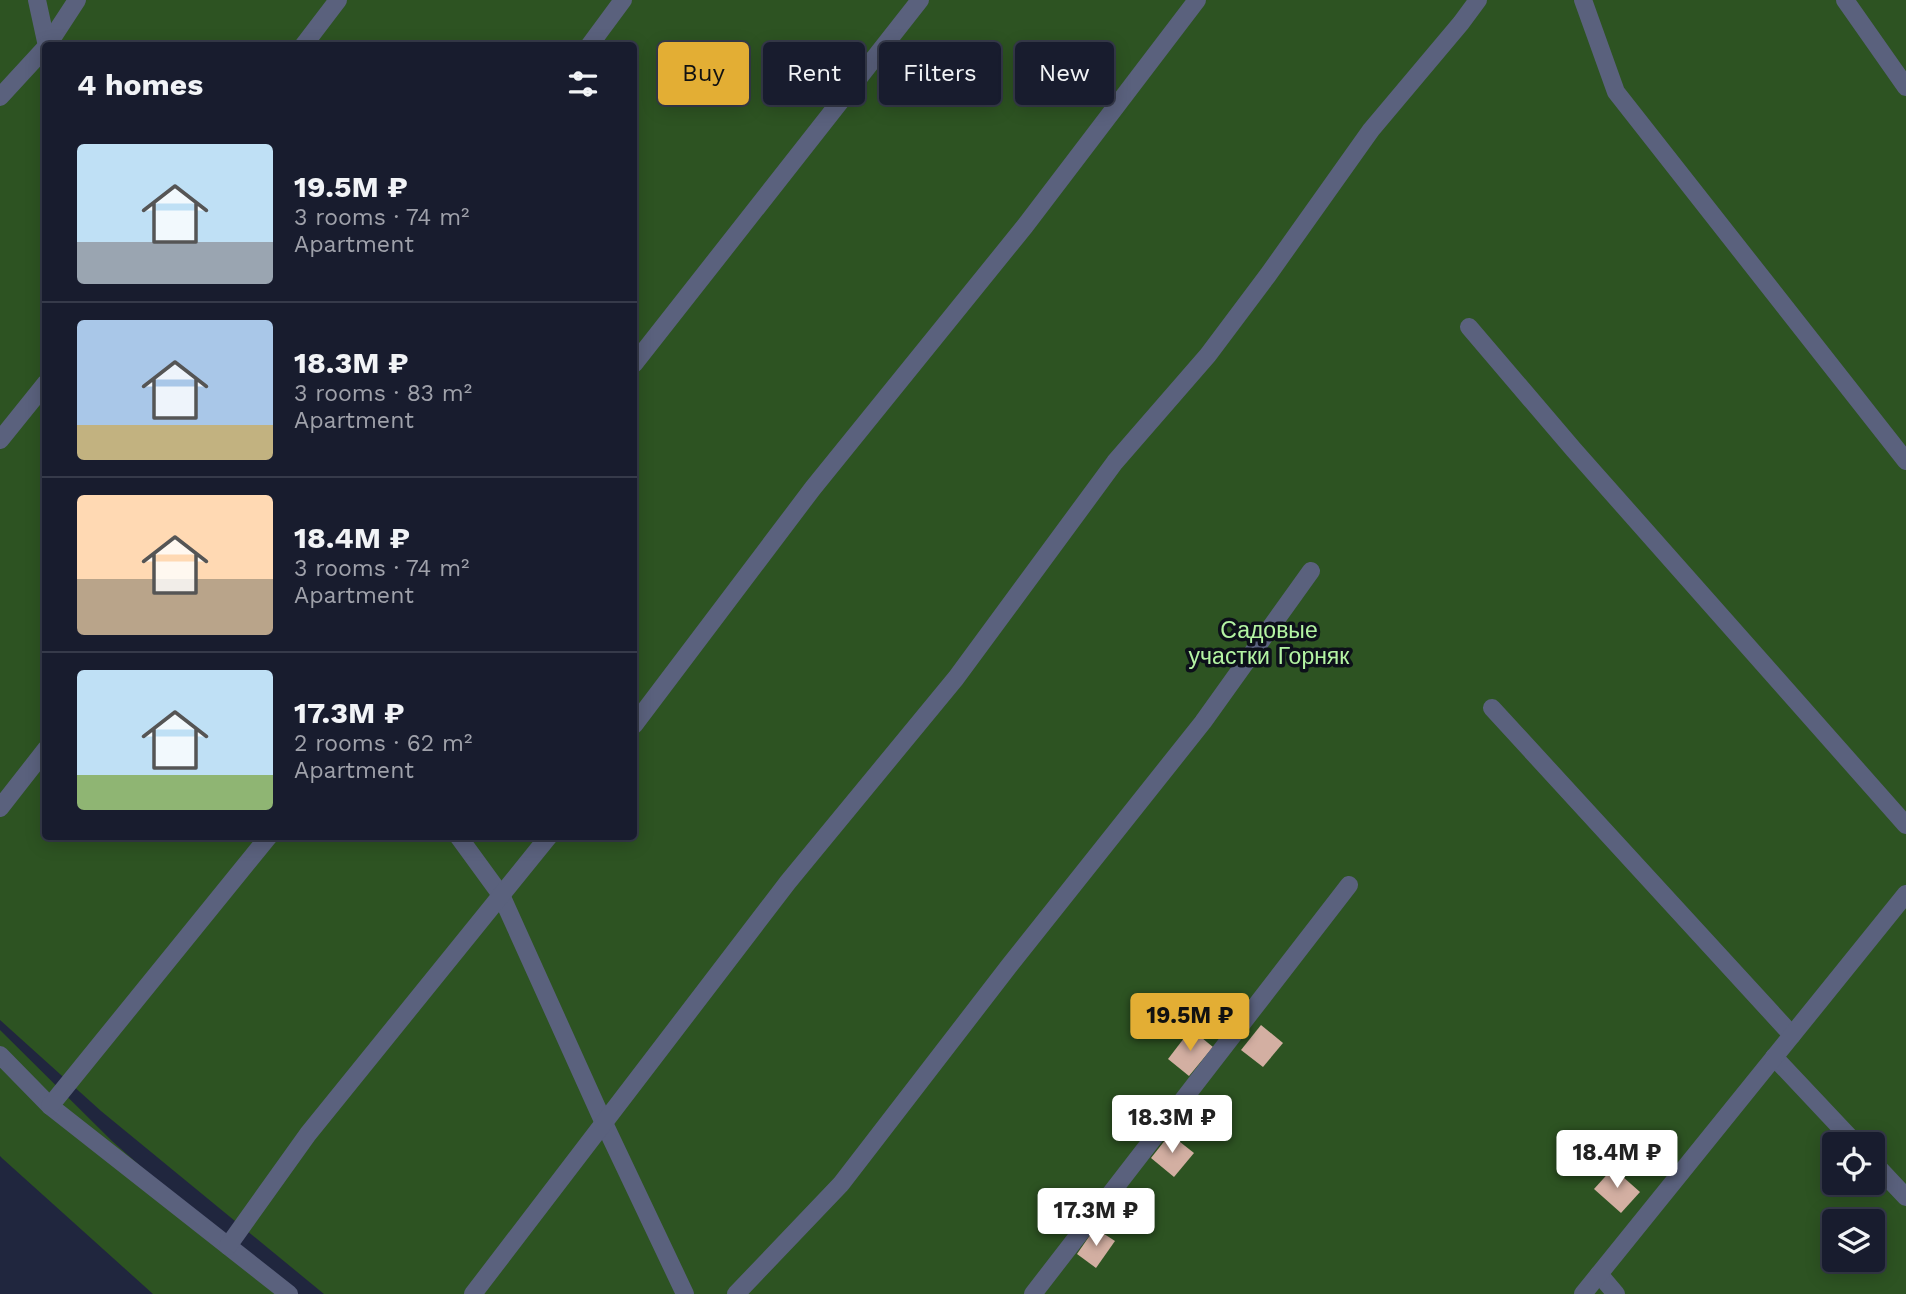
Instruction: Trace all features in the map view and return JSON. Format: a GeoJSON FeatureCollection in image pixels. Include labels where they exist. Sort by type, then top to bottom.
{"type":"FeatureCollection","features":[{"type":"Feature","properties":{"kind":"lane"},"geometry":{"type":"LineString","coordinates":[[37,0],[45,42]]}},
{"type":"Feature","properties":{"kind":"lane"},"geometry":{"type":"LineString","coordinates":[[49,42],[77,0]]}},
{"type":"Feature","properties":{"kind":"lane"},"geometry":{"type":"LineString","coordinates":[[306,42],[338,0]]}},
{"type":"Feature","properties":{"kind":"lane"},"geometry":{"type":"LineString","coordinates":[[592,42],[623,0]]}},
{"type":"Feature","properties":{"kind":"lane"},"geometry":{"type":"LineString","coordinates":[[637,360],[920,0]]}},
{"type":"Feature","properties":{"kind":"lane"},"geometry":{"type":"LineString","coordinates":[[637,721],[813,488],[1025,226],[1197,0]]}},
{"type":"Feature","properties":{"kind":"lane"},"geometry":{"type":"LineString","coordinates":[[473,1294],[788,882],[956,678],[1115,462],[1208,355],[1371,130],[1478,0]]}},
{"type":"Feature","properties":{"kind":"lane"},"geometry":{"type":"LineString","coordinates":[[1583,0],[1616,92],[1906,461]]}},
{"type":"Feature","properties":{"kind":"lane"},"geometry":{"type":"LineString","coordinates":[[1845,0],[1906,87]]}},
{"type":"Feature","properties":{"kind":"lane"},"geometry":{"type":"LineString","coordinates":[[0,97],[42,50]]}},
{"type":"Feature","properties":{"kind":"lane"},"geometry":{"type":"LineString","coordinates":[[1469,327],[1583,461],[1906,825]]}},
{"type":"Feature","properties":{"kind":"lane"},"geometry":{"type":"LineString","coordinates":[[0,440],[42,388]]}},
{"type":"Feature","properties":{"kind":"lane"},"geometry":{"type":"LineString","coordinates":[[736,1294],[841,1184],[1000,977],[1203,722],[1311,571]]}},
{"type":"Feature","properties":{"kind":"lane"},"geometry":{"type":"LineString","coordinates":[[1492,708],[1792,1035]]}},
{"type":"Feature","properties":{"kind":"lane"},"geometry":{"type":"LineString","coordinates":[[0,808],[42,754]]}},
{"type":"Feature","properties":{"kind":"lane"},"geometry":{"type":"LineString","coordinates":[[50,1106],[266,840]]}},
{"type":"Feature","properties":{"kind":"lane"},"geometry":{"type":"LineString","coordinates":[[461,840],[501,895],[685,1294]]}},
{"type":"Feature","properties":{"kind":"lane"},"geometry":{"type":"LineString","coordinates":[[228,1247],[308,1134],[546,840]]}},
{"type":"Feature","properties":{"kind":"lane"},"geometry":{"type":"LineString","coordinates":[[1033,1294],[1349,885]]}},
{"type":"Feature","properties":{"kind":"lane"},"geometry":{"type":"LineString","coordinates":[[1583,1294],[1906,894]]}},
{"type":"Feature","properties":{"kind":"lane"},"geometry":{"type":"LineString","coordinates":[[0,1055],[50,1106],[289,1294]]}},
{"type":"Feature","properties":{"kind":"lane"},"geometry":{"type":"LineString","coordinates":[[1774,1057],[1845,1132]]}},
{"type":"Feature","properties":{"kind":"lane"},"geometry":{"type":"LineString","coordinates":[[1885,1175],[1906,1197]]}},
{"type":"Feature","properties":{"kind":"lane"},"geometry":{"type":"LineString","coordinates":[[1599,1274],[1616,1294]]}},
{"type":"Feature","properties":{"kind":"green space","name":"Садовые участки Горняк"},"geometry":{"type":"Polygon","coordinates":[[[0,0],[1906,0],[1906,1294],[324,1294],[101,1111],[0,1020],[0,0]]]}},
{"type":"Feature","properties":{"kind":"green space"},"geometry":{"type":"Polygon","coordinates":[[[0,1030],[112,1141],[285,1294],[153,1294],[3,1159],[0,1156],[0,1030]]]}},
{"type":"Feature","properties":{"kind":"building"},"geometry":{"type":"Polygon","coordinates":[[[1261,1025],[1283,1043],[1263,1067],[1241,1050],[1261,1025]]]}},
{"type":"Feature","properties":{"kind":"building"},"geometry":{"type":"Polygon","coordinates":[[[1191,1029],[1213,1047],[1189,1076],[1168,1059],[1191,1029]]]}},
{"type":"Feature","properties":{"kind":"building"},"geometry":{"type":"Polygon","coordinates":[[[1170,1134],[1194,1153],[1174,1177],[1151,1158],[1170,1134]]]}},
{"type":"Feature","properties":{"kind":"building"},"geometry":{"type":"Polygon","coordinates":[[[1613,1168],[1640,1192],[1621,1213],[1594,1189],[1613,1168]]]}},
{"type":"Feature","properties":{"kind":"building"},"geometry":{"type":"Polygon","coordinates":[[[1095,1228],[1115,1241],[1096,1268],[1077,1254],[1095,1228]]]}}]}
